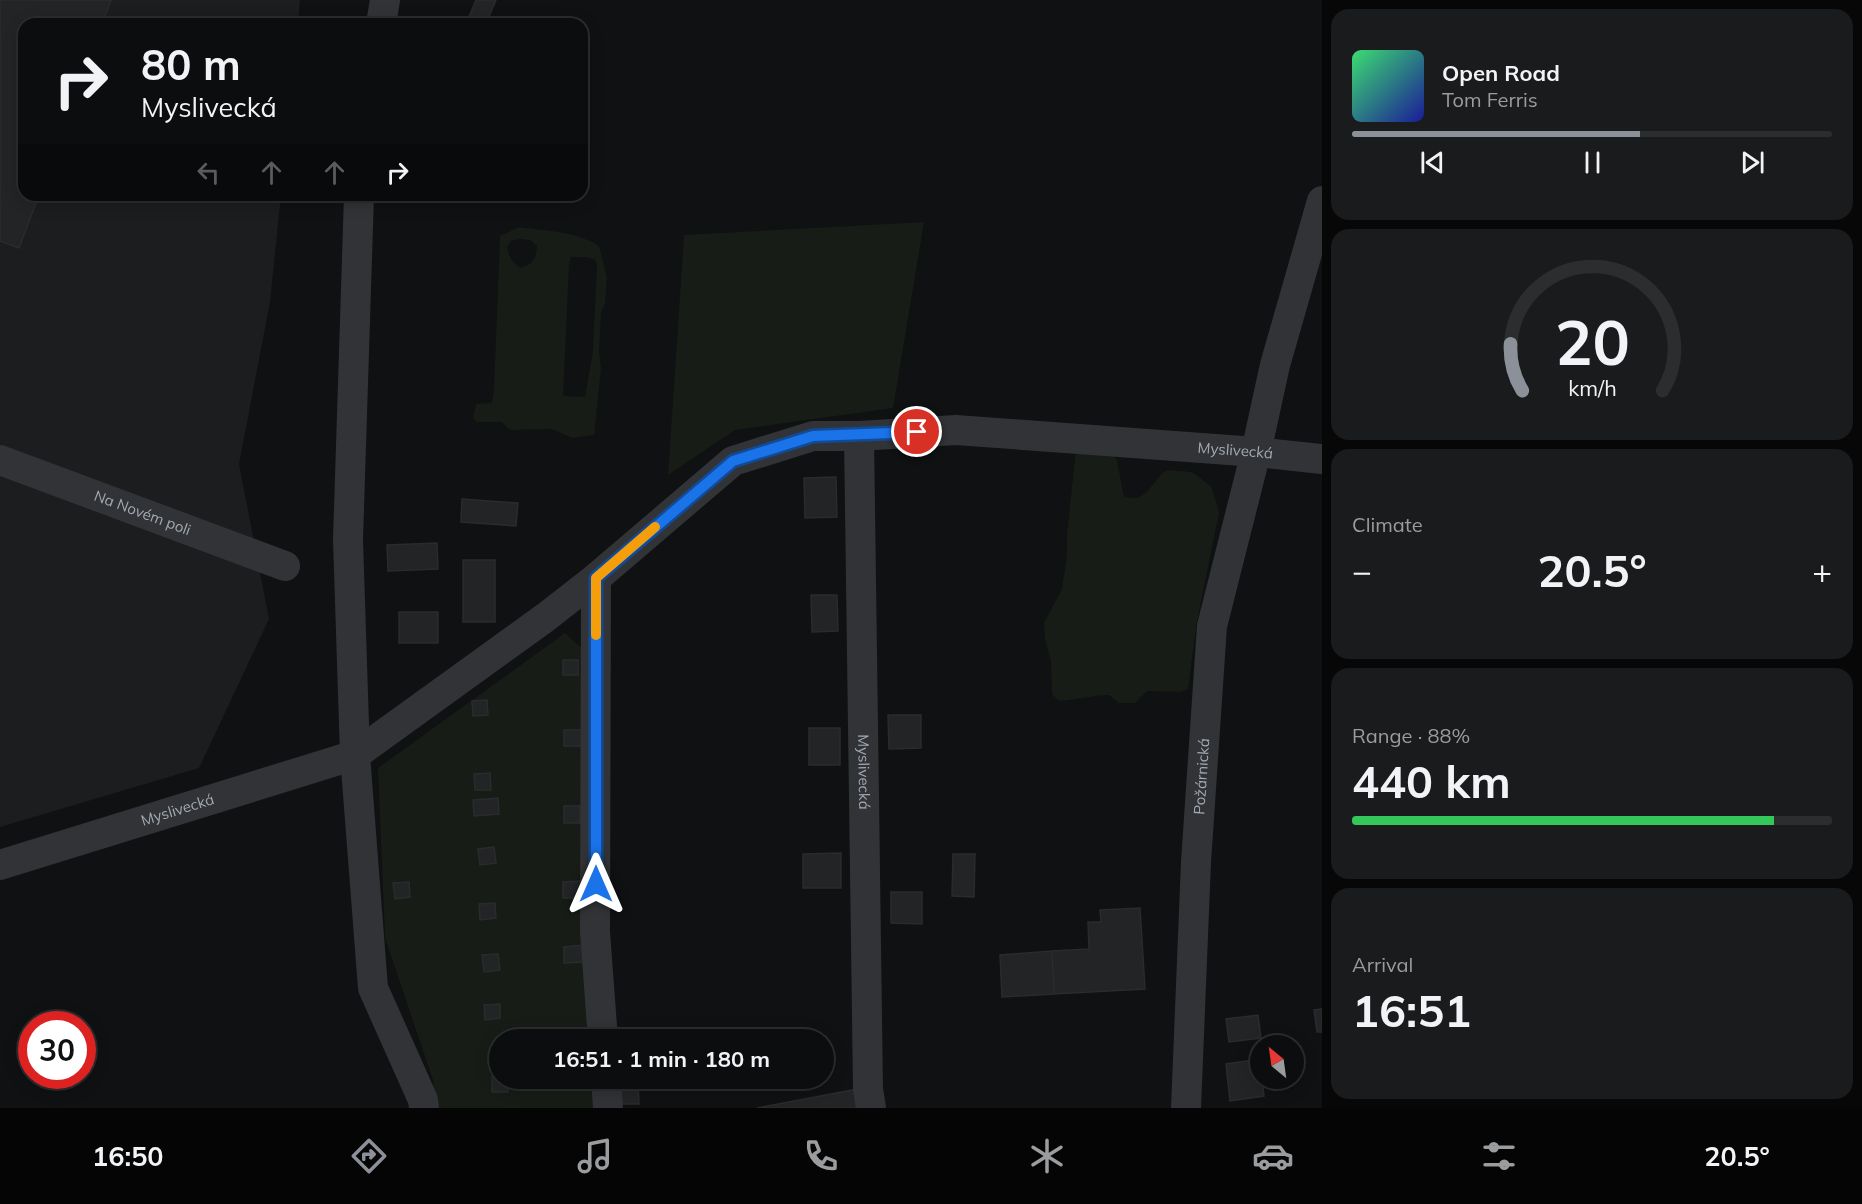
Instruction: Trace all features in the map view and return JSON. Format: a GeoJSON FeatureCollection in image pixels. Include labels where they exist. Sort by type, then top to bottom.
{"type":"FeatureCollection","features":[{"type":"Feature","properties":{"kind":"street"},"geometry":{"type":"LineString","coordinates":[[382,18],[385,0]]}},
{"type":"Feature","properties":{"kind":"street"},"geometry":{"type":"LineString","coordinates":[[359,201],[348,540],[355,755],[373,988],[423,1100],[424,1108]]}},
{"type":"Feature","properties":{"kind":"street","name":"Požárnická"},"geometry":{"type":"LineString","coordinates":[[1186,1108],[1196,862],[1212,626],[1256,452],[1275,365],[1322,201]]}},
{"type":"Feature","properties":{"kind":"street","name":"Myslivecká"},"geometry":{"type":"LineString","coordinates":[[0,864],[355,755],[546,617],[596,578],[733,461],[813,436],[859,436],[956,430],[1322,459]]}},
{"type":"Feature","properties":{"kind":"street","name":"Myslivecká"},"geometry":{"type":"LineString","coordinates":[[859,436],[868,1089],[871,1108]]}},
{"type":"Feature","properties":{"kind":"street","name":"Na Novém poli"},"geometry":{"type":"LineString","coordinates":[[0,460],[285,566]]}},
{"type":"Feature","properties":{"kind":"street"},"geometry":{"type":"LineString","coordinates":[[596,578],[596,932],[602,1029]]}},
{"type":"Feature","properties":{"kind":"street"},"geometry":{"type":"LineString","coordinates":[[607,1089],[608,1108]]}},
{"type":"Feature","properties":{"kind":"shaded area"},"geometry":{"type":"Polygon","coordinates":[[[0,0],[300,0],[298,18],[18,18],[18,201],[280,201],[270,302],[239,464],[269,619],[199,768],[0,827],[0,0]]]}},
{"type":"Feature","properties":{"kind":"shaded area"},"geometry":{"type":"Polygon","coordinates":[[[924,222],[893,408],[735,430],[668,475],[684,235],[924,222]]]}},
{"type":"Feature","properties":{"kind":"shaded area"},"geometry":{"type":"Polygon","coordinates":[[[519,227],[571,234],[599,246],[607,277],[605,303],[601,313],[599,351],[601,369],[594,435],[572,438],[552,429],[510,430],[502,422],[476,422],[473,418],[476,404],[492,403],[494,391],[500,236],[519,227]],[[530,240],[511,241],[507,247],[511,259],[521,268],[533,260],[537,246],[530,240]],[[571,257],[563,396],[585,397],[593,351],[597,264],[595,260],[587,257],[571,257]]]}},
{"type":"Feature","properties":{"kind":"shaded area"},"geometry":{"type":"Polygon","coordinates":[[[1076,449],[1114,456],[1117,460],[1124,497],[1137,498],[1146,493],[1162,473],[1168,470],[1192,472],[1211,486],[1219,513],[1197,621],[1188,689],[1181,692],[1147,691],[1135,703],[1119,703],[1109,695],[1059,701],[1052,694],[1051,661],[1045,639],[1044,623],[1062,589],[1076,449]]]}},
{"type":"Feature","properties":{"kind":"shaded area"},"geometry":{"type":"Polygon","coordinates":[[[565,633],[585,651],[591,1029],[489,1029],[489,1089],[595,1089],[596,1108],[436,1108],[433,1080],[385,938],[378,768],[565,633]]]}},
{"type":"Feature","properties":{"kind":"building"},"geometry":{"type":"Polygon","coordinates":[[[0,0],[111,0],[104,18],[18,18],[18,201],[37,201],[19,248],[0,241],[0,0]]]}},
{"type":"Feature","properties":{"kind":"building"},"geometry":{"type":"Polygon","coordinates":[[[476,0],[496,0],[488,18],[469,17],[476,0]]]}},
{"type":"Feature","properties":{"kind":"building"},"geometry":{"type":"Polygon","coordinates":[[[836,477],[837,517],[805,518],[804,478],[836,477]]]}},
{"type":"Feature","properties":{"kind":"building"},"geometry":{"type":"Polygon","coordinates":[[[462,499],[518,503],[516,526],[461,522],[462,499]]]}},
{"type":"Feature","properties":{"kind":"building"},"geometry":{"type":"Polygon","coordinates":[[[437,543],[438,569],[388,571],[387,545],[437,543]]]}},
{"type":"Feature","properties":{"kind":"building"},"geometry":{"type":"Polygon","coordinates":[[[463,560],[495,560],[495,622],[463,622],[463,560]]]}},
{"type":"Feature","properties":{"kind":"building"},"geometry":{"type":"Polygon","coordinates":[[[811,595],[837,595],[838,631],[812,632],[811,595]]]}},
{"type":"Feature","properties":{"kind":"building"},"geometry":{"type":"Polygon","coordinates":[[[399,612],[438,612],[438,643],[399,643],[399,612]]]}},
{"type":"Feature","properties":{"kind":"building"},"geometry":{"type":"Polygon","coordinates":[[[563,660],[578,660],[578,675],[563,675],[563,660]]]}},
{"type":"Feature","properties":{"kind":"building"},"geometry":{"type":"Polygon","coordinates":[[[487,700],[488,715],[473,716],[472,701],[487,700]]]}},
{"type":"Feature","properties":{"kind":"building"},"geometry":{"type":"Polygon","coordinates":[[[888,715],[921,715],[921,748],[889,749],[888,715]]]}},
{"type":"Feature","properties":{"kind":"building"},"geometry":{"type":"Polygon","coordinates":[[[809,728],[840,728],[840,765],[809,765],[809,728]]]}},
{"type":"Feature","properties":{"kind":"building"},"geometry":{"type":"Polygon","coordinates":[[[564,730],[584,730],[584,746],[564,746],[564,730]]]}},
{"type":"Feature","properties":{"kind":"building"},"geometry":{"type":"Polygon","coordinates":[[[490,773],[491,790],[475,790],[474,774],[490,773]]]}},
{"type":"Feature","properties":{"kind":"building"},"geometry":{"type":"Polygon","coordinates":[[[498,798],[499,814],[474,816],[473,800],[498,798]]]}},
{"type":"Feature","properties":{"kind":"building"},"geometry":{"type":"Polygon","coordinates":[[[564,806],[580,806],[580,823],[564,823],[564,806]]]}},
{"type":"Feature","properties":{"kind":"building"},"geometry":{"type":"Polygon","coordinates":[[[494,847],[496,863],[480,865],[478,849],[494,847]]]}},
{"type":"Feature","properties":{"kind":"building"},"geometry":{"type":"Polygon","coordinates":[[[841,853],[841,888],[803,888],[803,854],[841,853]]]}},
{"type":"Feature","properties":{"kind":"building"},"geometry":{"type":"Polygon","coordinates":[[[953,854],[975,854],[974,897],[952,896],[953,854]]]}},
{"type":"Feature","properties":{"kind":"building"},"geometry":{"type":"Polygon","coordinates":[[[583,881],[583,898],[563,898],[563,882],[583,881]]]}},
{"type":"Feature","properties":{"kind":"building"},"geometry":{"type":"Polygon","coordinates":[[[409,882],[410,897],[395,899],[393,883],[409,882]]]}},
{"type":"Feature","properties":{"kind":"building"},"geometry":{"type":"Polygon","coordinates":[[[891,892],[922,892],[922,924],[891,923],[891,892]]]}},
{"type":"Feature","properties":{"kind":"building"},"geometry":{"type":"Polygon","coordinates":[[[495,903],[496,918],[480,920],[479,904],[495,903]]]}},
{"type":"Feature","properties":{"kind":"building"},"geometry":{"type":"Polygon","coordinates":[[[1140,908],[1145,989],[1054,994],[1052,951],[1089,949],[1088,922],[1101,922],[1100,910],[1140,908]]]}},
{"type":"Feature","properties":{"kind":"building"},"geometry":{"type":"Polygon","coordinates":[[[583,945],[584,962],[564,963],[564,947],[583,945]]]}},
{"type":"Feature","properties":{"kind":"building"},"geometry":{"type":"Polygon","coordinates":[[[1052,951],[1054,994],[1002,997],[1000,955],[1052,951]]]}},
{"type":"Feature","properties":{"kind":"building"},"geometry":{"type":"Polygon","coordinates":[[[498,954],[500,970],[484,972],[482,955],[498,954]]]}},
{"type":"Feature","properties":{"kind":"building"},"geometry":{"type":"Polygon","coordinates":[[[500,1004],[500,1018],[485,1020],[484,1005],[500,1004]]]}},
{"type":"Feature","properties":{"kind":"building"},"geometry":{"type":"Polygon","coordinates":[[[1322,1009],[1322,1032],[1317,1032],[1314,1010],[1322,1009]]]}},
{"type":"Feature","properties":{"kind":"building"},"geometry":{"type":"Polygon","coordinates":[[[1258,1015],[1261,1035],[1250,1035],[1250,1039],[1229,1042],[1226,1019],[1258,1015]]]}},
{"type":"Feature","properties":{"kind":"building"},"geometry":{"type":"Polygon","coordinates":[[[1250,1060],[1250,1089],[1263,1089],[1264,1096],[1230,1101],[1226,1064],[1250,1060]]]}},
{"type":"Feature","properties":{"kind":"building"},"geometry":{"type":"Polygon","coordinates":[[[492,1089],[508,1089],[508,1092],[492,1092],[492,1089]]]}},
{"type":"Feature","properties":{"kind":"building"},"geometry":{"type":"Polygon","coordinates":[[[617,1089],[638,1089],[639,1104],[618,1104],[617,1089]]]}},
{"type":"Feature","properties":{"kind":"building"},"geometry":{"type":"Polygon","coordinates":[[[858,1089],[861,1108],[757,1108],[858,1089]]]}},
{"type":"Feature","properties":{"kind":"slow traffic"},"geometry":{"type":"LineString","coordinates":[[596,635],[596,578],[655,527]]}},
{"type":"Feature","properties":{"kind":"route"},"geometry":{"type":"LineString","coordinates":[[596,884],[596,578],[733,461],[813,436],[917,432]]}}]}
